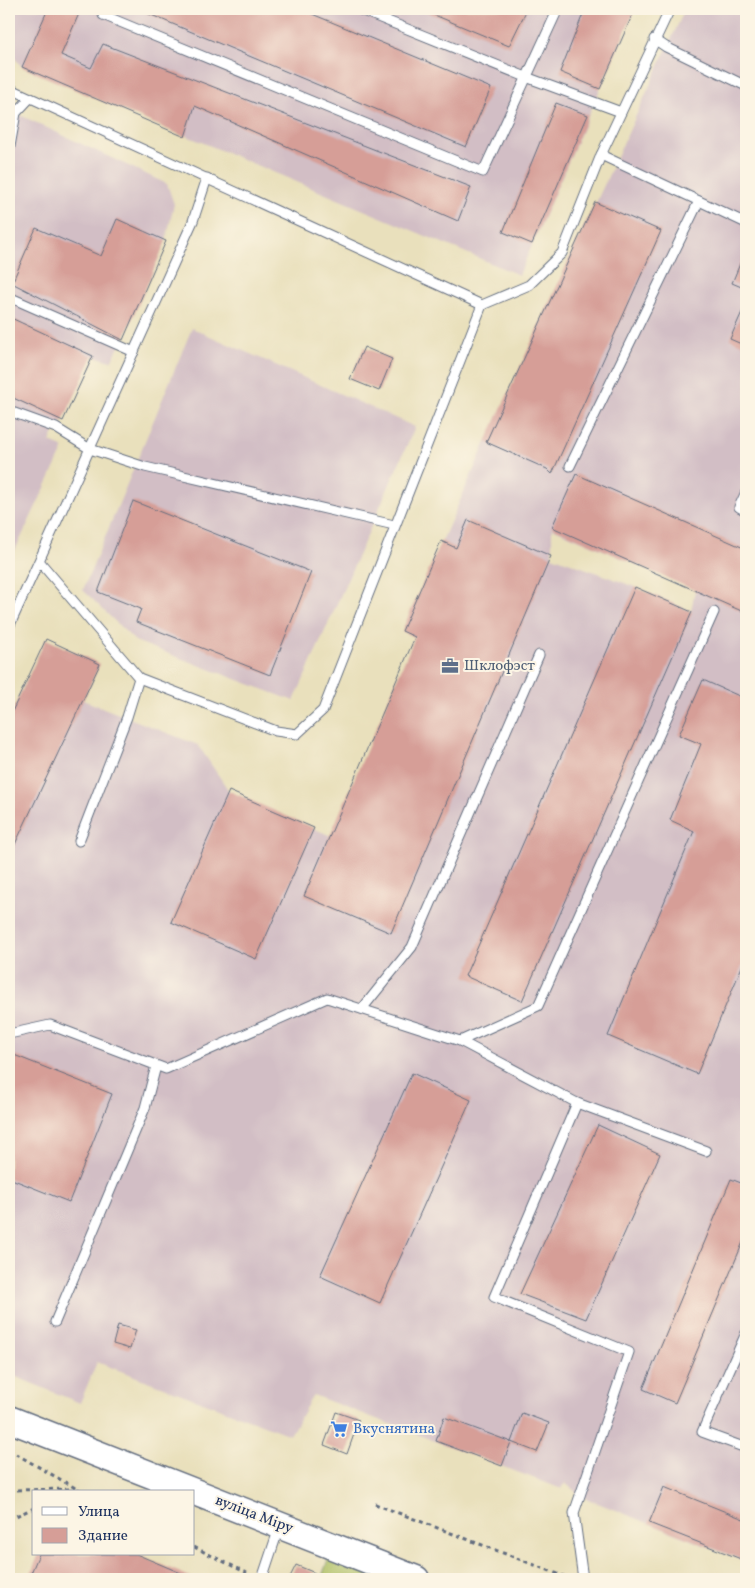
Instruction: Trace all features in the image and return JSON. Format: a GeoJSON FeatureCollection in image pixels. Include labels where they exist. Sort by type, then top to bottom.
{"type":"FeatureCollection","features":[{"type":"Feature","properties":{"kind":"street","name":"вуліца Міру"},"geometry":{"type":"LineString","coordinates":[[9,1419],[191,1490]]}},
{"type":"Feature","properties":{"kind":"street","name":"вуліца Міру"},"geometry":{"type":"LineString","coordinates":[[195,1492],[416,1579]]}},
{"type":"Feature","properties":{"kind":"lane"},"geometry":{"type":"LineString","coordinates":[[106,9],[103,15],[483,172],[558,9]]}},
{"type":"Feature","properties":{"kind":"lane"},"geometry":{"type":"LineString","coordinates":[[358,9],[526,77],[621,112]]}},
{"type":"Feature","properties":{"kind":"lane"},"geometry":{"type":"LineString","coordinates":[[40,562],[139,678],[276,731],[297,734],[323,710],[482,305],[528,284],[562,253],[600,155],[670,9]]}},
{"type":"Feature","properties":{"kind":"lane"},"geometry":{"type":"LineString","coordinates":[[654,39],[666,47],[746,86]]}},
{"type":"Feature","properties":{"kind":"lane"},"geometry":{"type":"LineString","coordinates":[[9,88],[482,305]]}},
{"type":"Feature","properties":{"kind":"lane"},"geometry":{"type":"LineString","coordinates":[[9,152],[16,113],[30,98]]}},
{"type":"Feature","properties":{"kind":"lane"},"geometry":{"type":"LineString","coordinates":[[600,155],[746,223]]}},
{"type":"Feature","properties":{"kind":"lane"},"geometry":{"type":"LineString","coordinates":[[9,627],[193,221],[207,178]]}},
{"type":"Feature","properties":{"kind":"lane"},"geometry":{"type":"LineString","coordinates":[[570,466],[699,201]]}},
{"type":"Feature","properties":{"kind":"lane"},"geometry":{"type":"LineString","coordinates":[[9,297],[134,352]]}},
{"type":"Feature","properties":{"kind":"lane"},"geometry":{"type":"LineString","coordinates":[[9,411],[56,428],[90,450],[144,467],[394,526]]}},
{"type":"Feature","properties":{"kind":"lane"},"geometry":{"type":"LineString","coordinates":[[746,492],[739,507],[746,511]]}},
{"type":"Feature","properties":{"kind":"lane"},"geometry":{"type":"LineString","coordinates":[[460,1041],[538,1006],[714,612]]}},
{"type":"Feature","properties":{"kind":"lane"},"geometry":{"type":"LineString","coordinates":[[362,1009],[412,947],[539,655]]}},
{"type":"Feature","properties":{"kind":"lane"},"geometry":{"type":"LineString","coordinates":[[79,841],[128,717],[139,678]]}},
{"type":"Feature","properties":{"kind":"lane"},"geometry":{"type":"LineString","coordinates":[[9,1034],[50,1025],[166,1069],[327,998],[460,1041],[577,1103],[706,1151]]}},
{"type":"Feature","properties":{"kind":"lane"},"geometry":{"type":"LineString","coordinates":[[55,1322],[145,1108],[156,1066]]}},
{"type":"Feature","properties":{"kind":"lane"},"geometry":{"type":"LineString","coordinates":[[577,1103],[494,1297],[629,1352],[574,1513],[583,1579]]}},
{"type":"Feature","properties":{"kind":"lane"},"geometry":{"type":"LineString","coordinates":[[746,1333],[702,1432],[746,1448]]}},
{"type":"Feature","properties":{"kind":"lane"},"geometry":{"type":"LineString","coordinates":[[262,1579],[280,1525]]}},
{"type":"Feature","properties":{"kind":"path"},"geometry":{"type":"LineString","coordinates":[[9,1450],[77,1489]]}},
{"type":"Feature","properties":{"kind":"path"},"geometry":{"type":"LineString","coordinates":[[9,1490],[77,1489]]}},
{"type":"Feature","properties":{"kind":"path"},"geometry":{"type":"LineString","coordinates":[[375,1504],[572,1579]]}},
{"type":"Feature","properties":{"kind":"path"},"geometry":{"type":"LineString","coordinates":[[9,1519],[32,1509]]}},
{"type":"Feature","properties":{"kind":"path"},"geometry":{"type":"LineString","coordinates":[[195,1547],[253,1576]]}},
{"type":"Feature","properties":{"kind":"shaded area"},"geometry":{"type":"Polygon","coordinates":[[[9,9],[635,9],[519,275],[22,67],[9,51],[9,9]]]}},
{"type":"Feature","properties":{"kind":"shaded area"},"geometry":{"type":"Polygon","coordinates":[[[685,9],[746,9],[746,1562],[581,1496],[565,1483],[562,1489],[313,1395],[290,1435],[97,1362],[80,1403],[9,1374],[9,718],[46,639],[100,664],[83,700],[198,745],[229,791],[331,836],[415,637],[402,631],[486,442],[685,9]],[[552,528],[552,556],[635,587],[691,611],[695,590],[552,528]]]}},
{"type":"Feature","properties":{"kind":"shaded area"},"geometry":{"type":"Polygon","coordinates":[[[9,110],[167,184],[174,204],[166,241],[123,340],[111,361],[93,356],[63,421],[56,428],[50,442],[64,448],[9,563],[9,110]]]}},
{"type":"Feature","properties":{"kind":"shaded area"},"geometry":{"type":"Polygon","coordinates":[[[192,328],[415,427],[294,701],[135,641],[83,590],[192,328]]]}},
{"type":"Feature","properties":{"kind":"green space"},"geometry":{"type":"Polygon","coordinates":[[[333,1546],[419,1579],[321,1579],[333,1546]]]}},
{"type":"Feature","properties":{"kind":"building"},"geometry":{"type":"Polygon","coordinates":[[[48,9],[81,9],[61,55],[91,68],[103,44],[471,187],[458,221],[195,106],[185,137],[22,67],[48,9]]]}},
{"type":"Feature","properties":{"kind":"building"},"geometry":{"type":"Polygon","coordinates":[[[137,9],[300,9],[491,88],[466,147],[137,9]]]}},
{"type":"Feature","properties":{"kind":"building"},"geometry":{"type":"Polygon","coordinates":[[[420,9],[527,9],[509,46],[420,9]]]}},
{"type":"Feature","properties":{"kind":"building"},"geometry":{"type":"Polygon","coordinates":[[[585,9],[635,9],[600,89],[560,72],[585,9]]]}},
{"type":"Feature","properties":{"kind":"building"},"geometry":{"type":"Polygon","coordinates":[[[556,103],[588,115],[532,244],[503,232],[556,103]]]}},
{"type":"Feature","properties":{"kind":"building"},"geometry":{"type":"Polygon","coordinates":[[[595,202],[661,231],[552,474],[547,469],[486,442],[595,202]]]}},
{"type":"Feature","properties":{"kind":"building"},"geometry":{"type":"Polygon","coordinates":[[[117,219],[166,241],[123,340],[12,283],[36,228],[101,256],[117,219]]]}},
{"type":"Feature","properties":{"kind":"building"},"geometry":{"type":"Polygon","coordinates":[[[744,254],[746,255],[746,289],[732,283],[744,254]]]}},
{"type":"Feature","properties":{"kind":"building"},"geometry":{"type":"Polygon","coordinates":[[[746,303],[746,346],[730,339],[746,303]]]}},
{"type":"Feature","properties":{"kind":"building"},"geometry":{"type":"Polygon","coordinates":[[[9,317],[93,356],[63,421],[9,396],[9,317]]]}},
{"type":"Feature","properties":{"kind":"building"},"geometry":{"type":"Polygon","coordinates":[[[364,347],[392,359],[379,391],[350,379],[364,347]]]}},
{"type":"Feature","properties":{"kind":"building"},"geometry":{"type":"Polygon","coordinates":[[[576,474],[746,549],[746,613],[552,527],[576,474]]]}},
{"type":"Feature","properties":{"kind":"building"},"geometry":{"type":"Polygon","coordinates":[[[133,501],[311,572],[270,675],[136,622],[141,609],[98,592],[133,501]]]}},
{"type":"Feature","properties":{"kind":"building"},"geometry":{"type":"Polygon","coordinates":[[[468,520],[551,556],[391,933],[304,896],[415,637],[402,631],[441,541],[456,548],[468,520]]]}},
{"type":"Feature","properties":{"kind":"building"},"geometry":{"type":"Polygon","coordinates":[[[635,587],[692,612],[522,1001],[465,976],[635,587]]]}},
{"type":"Feature","properties":{"kind":"building"},"geometry":{"type":"Polygon","coordinates":[[[46,639],[100,664],[9,857],[9,718],[46,639]]]}},
{"type":"Feature","properties":{"kind":"building"},"geometry":{"type":"Polygon","coordinates":[[[703,680],[746,699],[746,957],[697,1074],[608,1036],[694,831],[670,820],[701,744],[679,735],[703,680]]]}},
{"type":"Feature","properties":{"kind":"building"},"geometry":{"type":"Polygon","coordinates":[[[229,791],[314,828],[256,959],[171,922],[229,791]]]}},
{"type":"Feature","properties":{"kind":"building"},"geometry":{"type":"Polygon","coordinates":[[[9,1053],[112,1094],[69,1202],[9,1178],[9,1053]]]}},
{"type":"Feature","properties":{"kind":"building"},"geometry":{"type":"Polygon","coordinates":[[[412,1073],[471,1100],[380,1303],[320,1276],[412,1073]]]}},
{"type":"Feature","properties":{"kind":"building"},"geometry":{"type":"Polygon","coordinates":[[[598,1125],[660,1154],[586,1319],[520,1294],[598,1125]]]}},
{"type":"Feature","properties":{"kind":"building"},"geometry":{"type":"Polygon","coordinates":[[[731,1179],[746,1185],[746,1235],[675,1403],[643,1389],[731,1179]]]}},
{"type":"Feature","properties":{"kind":"building"},"geometry":{"type":"Polygon","coordinates":[[[118,1325],[136,1330],[130,1349],[113,1344],[118,1325]]]}},
{"type":"Feature","properties":{"kind":"building"},"geometry":{"type":"Polygon","coordinates":[[[336,1412],[359,1420],[347,1454],[324,1445],[336,1412]]]}},
{"type":"Feature","properties":{"kind":"building"},"geometry":{"type":"Polygon","coordinates":[[[522,1413],[549,1423],[537,1452],[511,1442],[522,1413]]]}},
{"type":"Feature","properties":{"kind":"building"},"geometry":{"type":"Polygon","coordinates":[[[444,1417],[511,1442],[502,1466],[436,1441],[444,1417]]]}},
{"type":"Feature","properties":{"kind":"building"},"geometry":{"type":"Polygon","coordinates":[[[664,1487],[746,1520],[746,1561],[649,1523],[664,1487]]]}},
{"type":"Feature","properties":{"kind":"building"},"geometry":{"type":"Polygon","coordinates":[[[38,1556],[141,1556],[195,1579],[46,1579],[31,1573],[38,1556]]]}},
{"type":"Feature","properties":{"kind":"building"},"geometry":{"type":"Polygon","coordinates":[[[296,1565],[315,1573],[313,1579],[289,1579],[296,1565]]]}},
{"type":"Feature","properties":{"kind":"place","name":"Шклофэст"},"geometry":{"type":"Point","coordinates":[450,666]}},
{"type":"Feature","properties":{"kind":"place","name":"Вкуснятина"},"geometry":{"type":"Point","coordinates":[339,1429]}}]}
